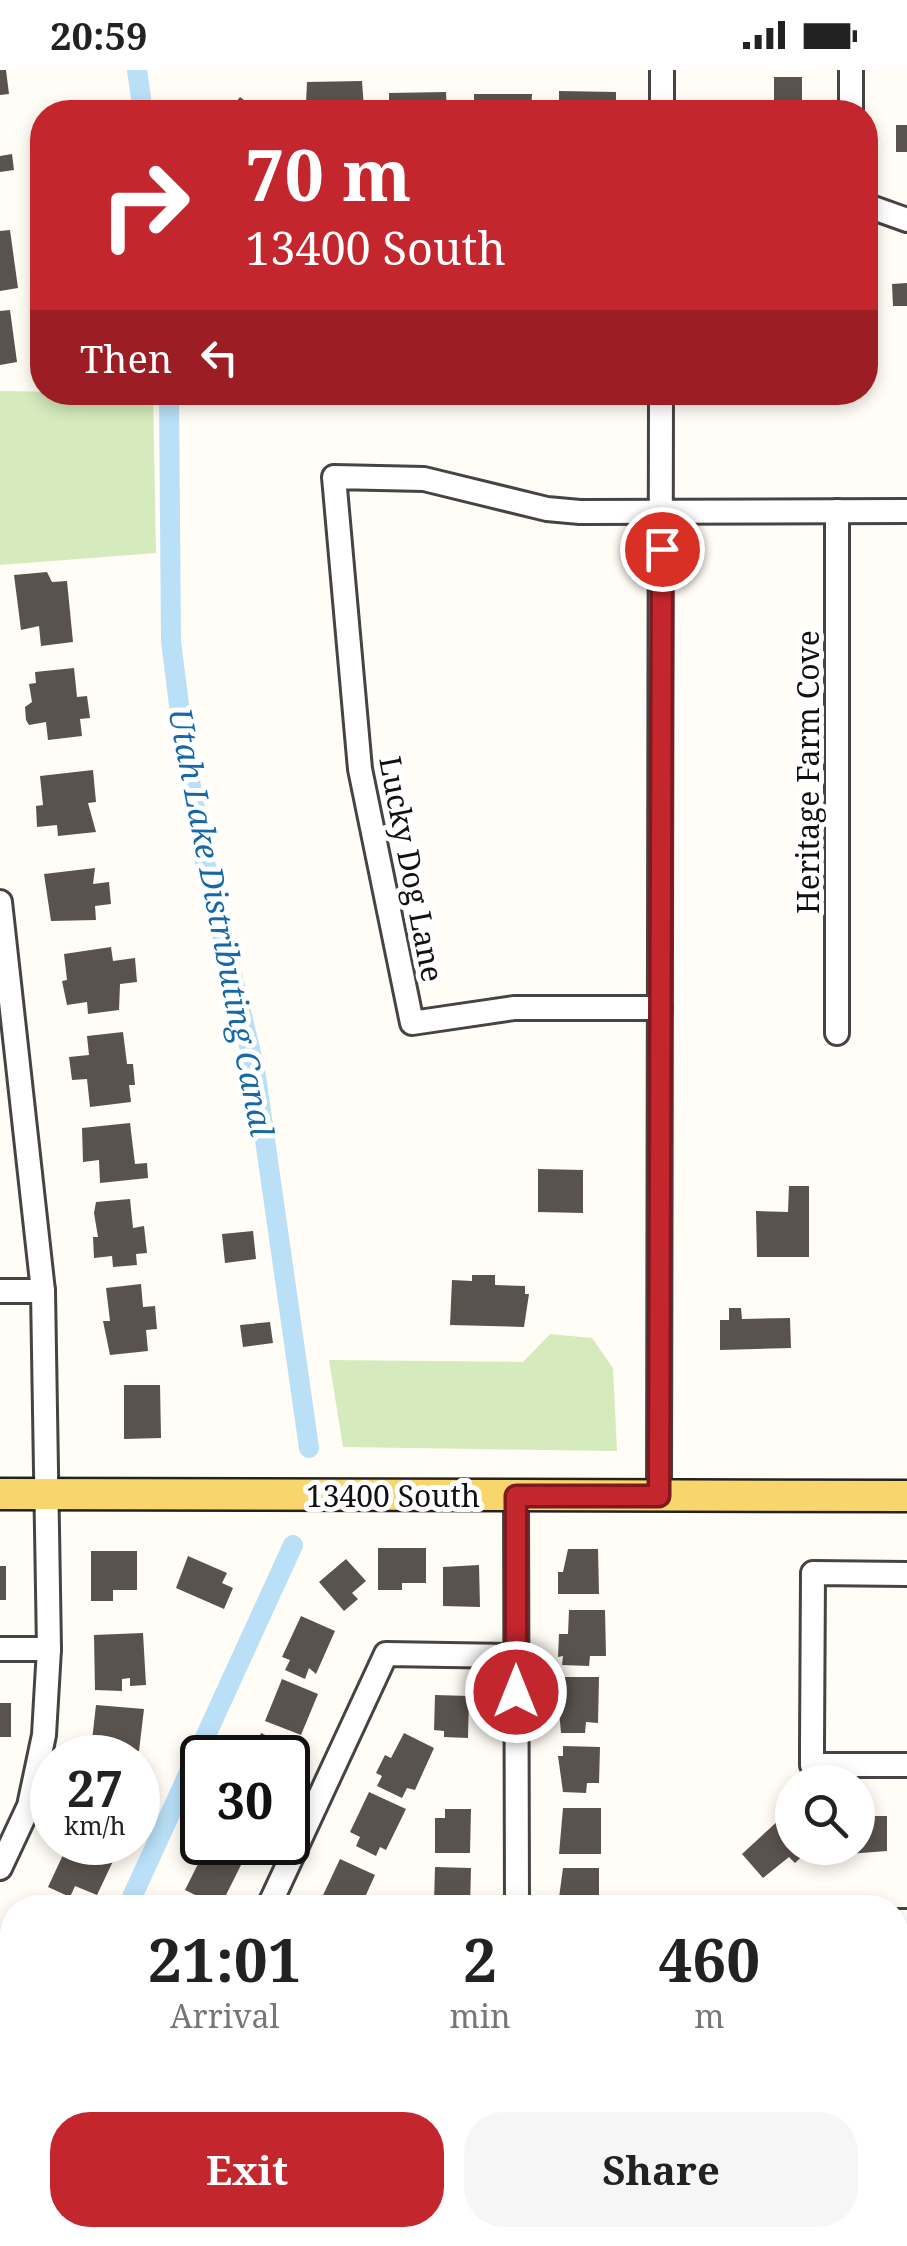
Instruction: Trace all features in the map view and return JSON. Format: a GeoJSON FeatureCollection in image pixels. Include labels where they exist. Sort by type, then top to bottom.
{"type":"FeatureCollection","features":[{"type":"Feature","properties":{"kind":"main road","name":"13400 South"},"geometry":{"type":"LineString","coordinates":[[0,1494],[907,1496]]}},
{"type":"Feature","properties":{"kind":"street"},"geometry":{"type":"LineString","coordinates":[[662,70],[662,100]]}},
{"type":"Feature","properties":{"kind":"street"},"geometry":{"type":"LineString","coordinates":[[850,100],[851,70]]}},
{"type":"Feature","properties":{"kind":"street"},"geometry":{"type":"LineString","coordinates":[[878,210],[907,220]]}},
{"type":"Feature","properties":{"kind":"street"},"geometry":{"type":"LineString","coordinates":[[659,1496],[661,405]]}},
{"type":"Feature","properties":{"kind":"street","name":"Lucky Dog Lane"},"geometry":{"type":"LineString","coordinates":[[660,1008],[514,1008],[412,1023],[360,769],[334,477],[424,479],[547,508],[662,511]]}},
{"type":"Feature","properties":{"kind":"street"},"geometry":{"type":"LineString","coordinates":[[662,511],[907,512]]}},
{"type":"Feature","properties":{"kind":"street","name":"Heritage Farm Cove"},"geometry":{"type":"LineString","coordinates":[[837,511],[838,1033]]}},
{"type":"Feature","properties":{"kind":"street"},"geometry":{"type":"LineString","coordinates":[[0,902],[43,1291],[48,1402],[49,1649],[44,1735],[29,1806],[0,1868]]}},
{"type":"Feature","properties":{"kind":"street"},"geometry":{"type":"LineString","coordinates":[[0,1291],[43,1291]]}},
{"type":"Feature","properties":{"kind":"street"},"geometry":{"type":"LineString","coordinates":[[516,1496],[517,1895]]}},
{"type":"Feature","properties":{"kind":"street"},"geometry":{"type":"LineString","coordinates":[[907,1574],[813,1573],[812,1766],[907,1766]]}},
{"type":"Feature","properties":{"kind":"street"},"geometry":{"type":"LineString","coordinates":[[0,1648],[49,1649]]}},
{"type":"Feature","properties":{"kind":"street"},"geometry":{"type":"LineString","coordinates":[[274,1895],[386,1654],[516,1656]]}},
{"type":"Feature","properties":{"kind":"green space"},"geometry":{"type":"Polygon","coordinates":[[[0,391],[30,391],[30,405],[153,405],[156,553],[0,565],[0,391]]]}},
{"type":"Feature","properties":{"kind":"green space"},"geometry":{"type":"Polygon","coordinates":[[[550,1334],[592,1338],[613,1368],[617,1451],[343,1447],[329,1360],[523,1362],[550,1334]]]}},
{"type":"Feature","properties":{"kind":"building"},"geometry":{"type":"Polygon","coordinates":[[[0,70],[6,70],[9,94],[0,95],[0,70]]]}},
{"type":"Feature","properties":{"kind":"building"},"geometry":{"type":"Polygon","coordinates":[[[774,77],[802,77],[802,100],[774,100],[774,77]]]}},
{"type":"Feature","properties":{"kind":"building"},"geometry":{"type":"Polygon","coordinates":[[[362,81],[363,100],[306,100],[307,82],[362,81]]]}},
{"type":"Feature","properties":{"kind":"building"},"geometry":{"type":"Polygon","coordinates":[[[559,91],[616,92],[616,100],[559,100],[559,91]]]}},
{"type":"Feature","properties":{"kind":"building"},"geometry":{"type":"Polygon","coordinates":[[[446,92],[446,100],[389,100],[389,93],[446,92]]]}},
{"type":"Feature","properties":{"kind":"building"},"geometry":{"type":"Polygon","coordinates":[[[474,94],[532,94],[532,100],[474,100],[474,94]]]}},
{"type":"Feature","properties":{"kind":"building"},"geometry":{"type":"Polygon","coordinates":[[[896,125],[907,125],[907,152],[896,152],[896,125]]]}},
{"type":"Feature","properties":{"kind":"building"},"geometry":{"type":"Polygon","coordinates":[[[12,154],[14,170],[0,172],[0,156],[12,154]]]}},
{"type":"Feature","properties":{"kind":"building"},"geometry":{"type":"Polygon","coordinates":[[[10,230],[18,288],[0,291],[0,231],[10,230]]]}},
{"type":"Feature","properties":{"kind":"building"},"geometry":{"type":"Polygon","coordinates":[[[907,283],[907,306],[893,306],[892,284],[907,283]]]}},
{"type":"Feature","properties":{"kind":"building"},"geometry":{"type":"Polygon","coordinates":[[[10,310],[17,362],[0,365],[0,311],[10,310]]]}},
{"type":"Feature","properties":{"kind":"building"},"geometry":{"type":"Polygon","coordinates":[[[47,572],[52,582],[67,581],[73,642],[41,646],[39,626],[21,630],[14,575],[47,572]]]}},
{"type":"Feature","properties":{"kind":"building"},"geometry":{"type":"Polygon","coordinates":[[[74,668],[77,697],[87,696],[90,718],[80,719],[82,736],[48,740],[46,722],[29,725],[26,720],[25,707],[32,702],[29,684],[36,683],[35,672],[74,668]]]}},
{"type":"Feature","properties":{"kind":"building"},"geometry":{"type":"Polygon","coordinates":[[[93,770],[96,802],[88,803],[96,832],[58,836],[57,825],[37,827],[36,806],[43,805],[40,776],[93,770]]]}},
{"type":"Feature","properties":{"kind":"building"},"geometry":{"type":"Polygon","coordinates":[[[95,868],[93,884],[109,882],[111,904],[95,906],[96,920],[51,921],[44,874],[95,868]]]}},
{"type":"Feature","properties":{"kind":"building"},"geometry":{"type":"Polygon","coordinates":[[[111,947],[113,961],[135,958],[137,982],[120,984],[119,1010],[88,1014],[87,1002],[67,1005],[62,981],[67,980],[64,954],[111,947]]]}},
{"type":"Feature","properties":{"kind":"building"},"geometry":{"type":"Polygon","coordinates":[[[123,1032],[127,1064],[133,1064],[135,1085],[129,1085],[131,1102],[90,1107],[87,1079],[72,1080],[69,1057],[89,1055],[87,1036],[123,1032]]]}},
{"type":"Feature","properties":{"kind":"building"},"geometry":{"type":"Polygon","coordinates":[[[130,1123],[135,1164],[147,1163],[148,1178],[100,1183],[99,1160],[83,1162],[82,1128],[130,1123]]]}},
{"type":"Feature","properties":{"kind":"building"},"geometry":{"type":"Polygon","coordinates":[[[538,1169],[583,1170],[583,1213],[538,1212],[538,1169]]]}},
{"type":"Feature","properties":{"kind":"building"},"geometry":{"type":"Polygon","coordinates":[[[789,1186],[809,1186],[809,1257],[757,1257],[756,1211],[788,1212],[789,1186]]]}},
{"type":"Feature","properties":{"kind":"building"},"geometry":{"type":"Polygon","coordinates":[[[130,1199],[133,1228],[144,1226],[147,1253],[136,1254],[137,1265],[113,1267],[112,1256],[94,1258],[93,1237],[98,1237],[96,1202],[130,1199]]]}},
{"type":"Feature","properties":{"kind":"building"},"geometry":{"type":"Polygon","coordinates":[[[253,1231],[256,1259],[225,1263],[222,1234],[253,1231]]]}},
{"type":"Feature","properties":{"kind":"building"},"geometry":{"type":"Polygon","coordinates":[[[472,1275],[495,1275],[495,1285],[525,1286],[525,1294],[529,1294],[524,1327],[450,1325],[452,1280],[472,1281],[472,1275]]]}},
{"type":"Feature","properties":{"kind":"building"},"geometry":{"type":"Polygon","coordinates":[[[141,1284],[143,1307],[155,1306],[157,1329],[146,1330],[148,1351],[110,1355],[103,1321],[110,1321],[106,1288],[141,1284]]]}},
{"type":"Feature","properties":{"kind":"building"},"geometry":{"type":"Polygon","coordinates":[[[729,1308],[741,1308],[742,1319],[790,1318],[791,1348],[720,1350],[720,1320],[729,1320],[729,1308]]]}},
{"type":"Feature","properties":{"kind":"building"},"geometry":{"type":"Polygon","coordinates":[[[270,1322],[273,1343],[243,1347],[240,1325],[270,1322]]]}},
{"type":"Feature","properties":{"kind":"building"},"geometry":{"type":"Polygon","coordinates":[[[124,1385],[160,1385],[161,1438],[124,1439],[124,1385]]]}},
{"type":"Feature","properties":{"kind":"building"},"geometry":{"type":"Polygon","coordinates":[[[378,1548],[426,1548],[426,1583],[402,1583],[402,1590],[378,1590],[378,1548]]]}},
{"type":"Feature","properties":{"kind":"building"},"geometry":{"type":"Polygon","coordinates":[[[568,1549],[598,1549],[599,1594],[558,1594],[558,1572],[563,1572],[568,1549]]]}},
{"type":"Feature","properties":{"kind":"building"},"geometry":{"type":"Polygon","coordinates":[[[91,1551],[137,1551],[137,1590],[113,1590],[113,1601],[91,1601],[91,1551]]]}},
{"type":"Feature","properties":{"kind":"building"},"geometry":{"type":"Polygon","coordinates":[[[188,1556],[227,1573],[222,1583],[233,1588],[224,1609],[176,1588],[188,1556]]]}},
{"type":"Feature","properties":{"kind":"building"},"geometry":{"type":"Polygon","coordinates":[[[346,1559],[366,1581],[352,1593],[358,1599],[344,1611],[319,1582],[346,1559]]]}},
{"type":"Feature","properties":{"kind":"building"},"geometry":{"type":"Polygon","coordinates":[[[479,1565],[480,1607],[443,1606],[443,1567],[479,1565]]]}},
{"type":"Feature","properties":{"kind":"building"},"geometry":{"type":"Polygon","coordinates":[[[0,1566],[6,1566],[6,1600],[0,1600],[0,1566]]]}},
{"type":"Feature","properties":{"kind":"building"},"geometry":{"type":"Polygon","coordinates":[[[569,1610],[605,1610],[606,1656],[590,1656],[589,1666],[562,1665],[563,1656],[558,1657],[559,1634],[568,1634],[569,1610]]]}},
{"type":"Feature","properties":{"kind":"building"},"geometry":{"type":"Polygon","coordinates":[[[301,1616],[335,1631],[316,1674],[309,1668],[305,1679],[285,1670],[290,1660],[282,1657],[301,1616]]]}},
{"type":"Feature","properties":{"kind":"building"},"geometry":{"type":"Polygon","coordinates":[[[143,1633],[146,1685],[130,1686],[130,1678],[122,1679],[122,1691],[95,1690],[94,1635],[143,1633]]]}},
{"type":"Feature","properties":{"kind":"building"},"geometry":{"type":"Polygon","coordinates":[[[563,1677],[599,1677],[598,1723],[586,1722],[585,1733],[561,1733],[558,1699],[562,1699],[563,1677]]]}},
{"type":"Feature","properties":{"kind":"building"},"geometry":{"type":"Polygon","coordinates":[[[282,1679],[318,1694],[301,1735],[265,1721],[282,1679]]]}},
{"type":"Feature","properties":{"kind":"building"},"geometry":{"type":"Polygon","coordinates":[[[435,1695],[469,1696],[468,1738],[444,1737],[444,1731],[434,1730],[435,1695]]]}},
{"type":"Feature","properties":{"kind":"building"},"geometry":{"type":"Polygon","coordinates":[[[0,1703],[11,1703],[11,1737],[0,1737],[0,1703]]]}},
{"type":"Feature","properties":{"kind":"building"},"geometry":{"type":"Polygon","coordinates":[[[96,1705],[144,1709],[141,1735],[93,1735],[96,1705]]]}},
{"type":"Feature","properties":{"kind":"building"},"geometry":{"type":"Polygon","coordinates":[[[404,1733],[434,1748],[415,1790],[407,1788],[402,1798],[377,1786],[382,1776],[376,1773],[385,1755],[391,1758],[404,1733]]]}},
{"type":"Feature","properties":{"kind":"building"},"geometry":{"type":"Polygon","coordinates":[[[563,1746],[600,1747],[599,1783],[587,1783],[586,1793],[563,1792],[558,1756],[563,1756],[563,1746]]]}},
{"type":"Feature","properties":{"kind":"building"},"geometry":{"type":"Polygon","coordinates":[[[369,1792],[406,1809],[386,1850],[380,1847],[376,1856],[356,1846],[360,1837],[350,1832],[369,1792]]]}},
{"type":"Feature","properties":{"kind":"building"},"geometry":{"type":"Polygon","coordinates":[[[563,1808],[601,1808],[601,1854],[559,1854],[563,1808]]]}},
{"type":"Feature","properties":{"kind":"building"},"geometry":{"type":"Polygon","coordinates":[[[445,1809],[471,1809],[470,1853],[435,1853],[435,1818],[445,1818],[445,1809]]]}},
{"type":"Feature","properties":{"kind":"building"},"geometry":{"type":"Polygon","coordinates":[[[875,1816],[887,1816],[887,1851],[875,1852],[875,1816]]]}},
{"type":"Feature","properties":{"kind":"building"},"geometry":{"type":"Polygon","coordinates":[[[775,1824],[775,1865],[779,1865],[763,1878],[742,1854],[775,1824]]]}},
{"type":"Feature","properties":{"kind":"building"},"geometry":{"type":"Polygon","coordinates":[[[340,1859],[375,1875],[366,1895],[323,1895],[340,1859]]]}},
{"type":"Feature","properties":{"kind":"building"},"geometry":{"type":"Polygon","coordinates":[[[58,1865],[111,1865],[97,1895],[75,1886],[71,1895],[48,1887],[58,1865]]]}},
{"type":"Feature","properties":{"kind":"building"},"geometry":{"type":"Polygon","coordinates":[[[198,1865],[241,1865],[226,1895],[195,1895],[185,1890],[198,1865]]]}},
{"type":"Feature","properties":{"kind":"building"},"geometry":{"type":"Polygon","coordinates":[[[435,1867],[471,1868],[470,1895],[434,1895],[435,1867]]]}},
{"type":"Feature","properties":{"kind":"building"},"geometry":{"type":"Polygon","coordinates":[[[563,1868],[599,1868],[599,1895],[559,1895],[563,1868]]]}},
{"type":"Feature","properties":{"kind":"waterway","name":"Utah Lake Distributing Canal"},"geometry":{"type":"LineString","coordinates":[[137,70],[141,100]]}},
{"type":"Feature","properties":{"kind":"waterway","name":"Utah Lake Distributing Canal"},"geometry":{"type":"LineString","coordinates":[[169,405],[171,641],[185,753],[204,858],[255,1070],[309,1448]]}},
{"type":"Feature","properties":{"kind":"waterway","name":"Utah Lake Distributing Canal"},"geometry":{"type":"LineString","coordinates":[[133,1895],[293,1545]]}},
{"type":"Feature","properties":{"kind":"route"},"geometry":{"type":"LineString","coordinates":[[516,1692],[516,1496],[659,1496],[662,549]]}}]}
